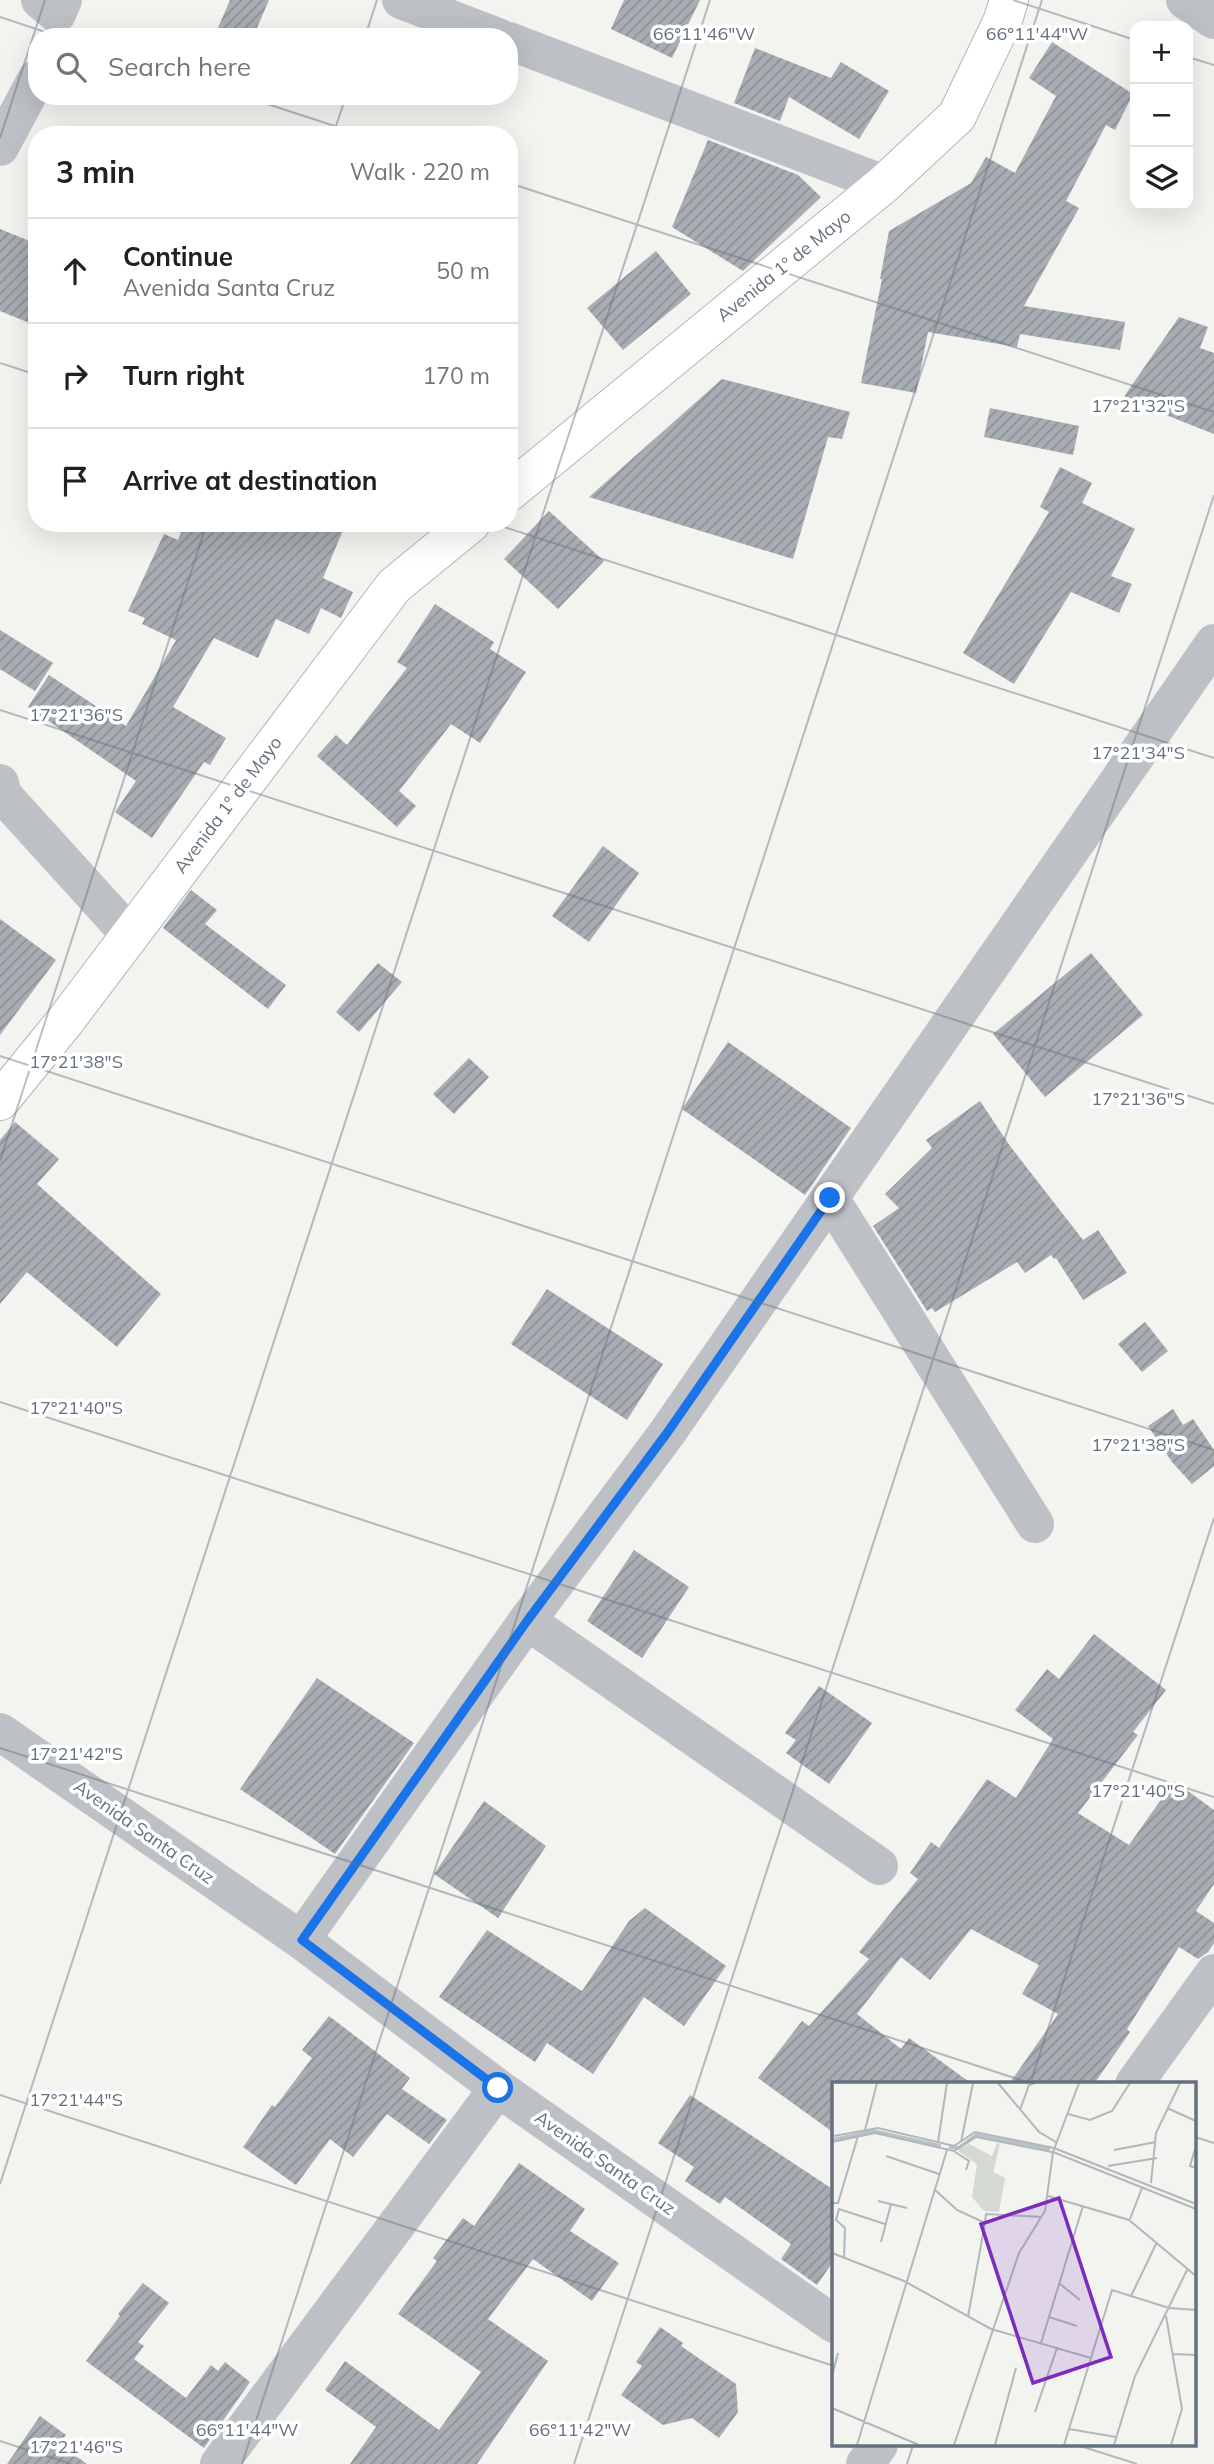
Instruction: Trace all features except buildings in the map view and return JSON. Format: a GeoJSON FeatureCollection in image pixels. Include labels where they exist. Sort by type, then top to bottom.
{"type":"FeatureCollection","features":[{"type":"Feature","properties":{"kind":"main road","name":"Avenida 1º de Mayo"},"geometry":{"type":"LineString","coordinates":[[518,485],[884,184],[957,116],[1003,20],[1009,0]]}},
{"type":"Feature","properties":{"kind":"main road","name":"Avenida 1º de Mayo"},"geometry":{"type":"LineString","coordinates":[[0,1101],[130,935],[394,586],[460,532]]}},
{"type":"Feature","properties":{"kind":"street"},"geometry":{"type":"LineString","coordinates":[[401,0],[474,28]]}},
{"type":"Feature","properties":{"kind":"street"},"geometry":{"type":"LineString","coordinates":[[1185,0],[1214,20]]}},
{"type":"Feature","properties":{"kind":"street"},"geometry":{"type":"LineString","coordinates":[[518,44],[884,184]]}},
{"type":"Feature","properties":{"kind":"street"},"geometry":{"type":"LineString","coordinates":[[0,147],[28,95]]}},
{"type":"Feature","properties":{"kind":"street"},"geometry":{"type":"LineString","coordinates":[[302,1940],[527,1621],[667,1433],[1214,643]]}},
{"type":"Feature","properties":{"kind":"street"},"geometry":{"type":"LineString","coordinates":[[0,783],[2,795],[130,935]]}},
{"type":"Feature","properties":{"kind":"street"},"geometry":{"type":"LineString","coordinates":[[830,1198],[1035,1524]]}},
{"type":"Feature","properties":{"kind":"street"},"geometry":{"type":"LineString","coordinates":[[527,1621],[879,1866]]}},
{"type":"Feature","properties":{"kind":"street","name":"Avenida Santa Cruz"},"geometry":{"type":"LineString","coordinates":[[0,1732],[302,1940],[498,2088],[832,2323]]}},
{"type":"Feature","properties":{"kind":"street"},"geometry":{"type":"LineString","coordinates":[[1135,2082],[1214,1973]]}},
{"type":"Feature","properties":{"kind":"street"},"geometry":{"type":"LineString","coordinates":[[219,2464],[498,2088]]}},
{"type":"Feature","properties":{"kind":"street"},"geometry":{"type":"LineString","coordinates":[[865,2464],[877,2446]]}},
{"type":"Feature","properties":{"kind":"route"},"geometry":{"type":"LineString","coordinates":[[498,2088],[302,1940],[527,1621],[667,1433],[830,1198]]}}]}
